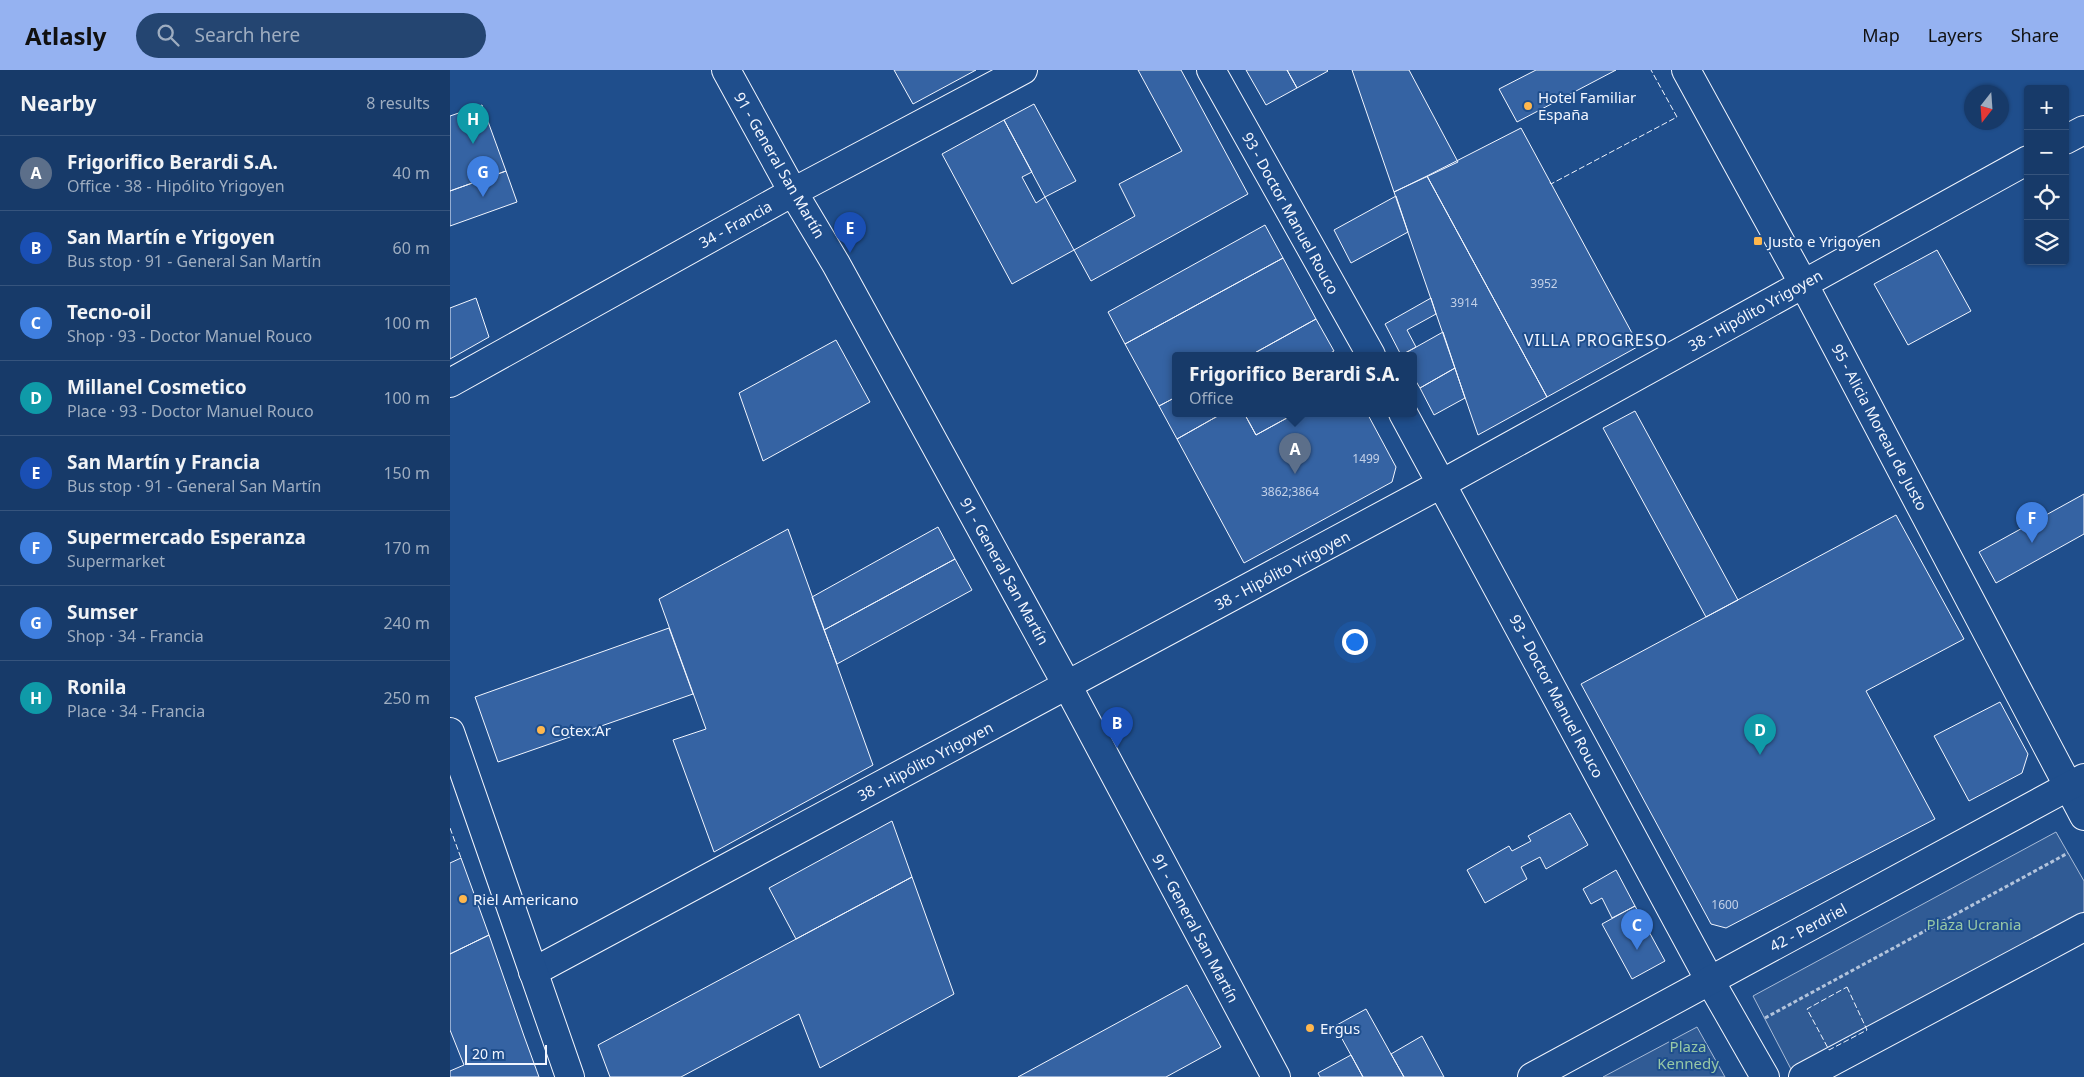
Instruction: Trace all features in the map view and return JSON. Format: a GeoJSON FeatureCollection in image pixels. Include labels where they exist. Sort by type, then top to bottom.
{"type":"FeatureCollection","features":[{"type":"Feature","properties":{"kind":"street","name":"91 - General San Martín"},"geometry":{"type":"LineString","coordinates":[[726,70],[793,192],[836,264],[1067,685],[1276,1077]]}},
{"type":"Feature","properties":{"kind":"street","name":"34 - Francia"},"geometry":{"type":"LineString","coordinates":[[450,383],[793,192],[1023,70]]}},
{"type":"Feature","properties":{"kind":"street","name":"93 - Doctor Manuel Rouco"},"geometry":{"type":"LineString","coordinates":[[1211,70],[1369,352]]}},
{"type":"Feature","properties":{"kind":"street","name":"95 - Alicia Moreau de Justo"},"geometry":{"type":"LineString","coordinates":[[1686,70],[2077,782],[2084,816]]}},
{"type":"Feature","properties":{"kind":"street"},"geometry":{"type":"LineString","coordinates":[[2069,138],[2084,130]]}},
{"type":"Feature","properties":{"kind":"street","name":"38 - Hipólito Yrigoyen"},"geometry":{"type":"LineString","coordinates":[[533,972],[1443,484],[2024,162]]}},
{"type":"Feature","properties":{"kind":"street","name":"93 - Doctor Manuel Rouco"},"geometry":{"type":"LineString","coordinates":[[1405,417],[1709,980],[1765,1077]]}},
{"type":"Feature","properties":{"kind":"street"},"geometry":{"type":"LineString","coordinates":[[450,732],[570,1077]]}},
{"type":"Feature","properties":{"kind":"street","name":"42 - Perdriel"},"geometry":{"type":"LineString","coordinates":[[1532,1077],[2077,782]]}},
{"type":"Feature","properties":{"kind":"street"},"geometry":{"type":"LineString","coordinates":[[1803,1077],[2084,928]]}},
{"type":"Feature","properties":{"kind":"path"},"geometry":{"type":"LineString","coordinates":[[1765,1018],[2068,853]]}},
{"type":"Feature","properties":{"kind":"shaded area","name":"Plaza Ucrania"},"geometry":{"type":"Polygon","coordinates":[[[2056,832],[2084,881],[2084,912],[1792,1071],[1753,996],[2056,832]]]}},
{"type":"Feature","properties":{"kind":"shaded area","name":"Plaza Kennedy"},"geometry":{"type":"Polygon","coordinates":[[[1697,1027],[1725,1077],[1603,1077],[1697,1027]]]}},
{"type":"Feature","properties":{"kind":"building"},"geometry":{"type":"Polygon","coordinates":[[[894,70],[976,70],[913,104],[894,70]]]}},
{"type":"Feature","properties":{"kind":"building"},"geometry":{"type":"Polygon","coordinates":[[[1138,70],[1181,70],[1248,194],[1091,281],[1074,250],[1135,216],[1119,184],[1182,151],[1138,70]]]}},
{"type":"Feature","properties":{"kind":"building"},"geometry":{"type":"Polygon","coordinates":[[[1246,70],[1287,70],[1297,88],[1266,105],[1246,70]]]}},
{"type":"Feature","properties":{"kind":"building"},"geometry":{"type":"Polygon","coordinates":[[[1287,70],[1327,70],[1328,71],[1297,88],[1287,70]]]}},
{"type":"Feature","properties":{"kind":"building"},"geometry":{"type":"Polygon","coordinates":[[[1352,70],[1409,70],[1458,162],[1394,192],[1352,70]]]}},
{"type":"Feature","properties":{"kind":"building","name":"Hotel Familiar España"},"geometry":{"type":"Polygon","coordinates":[[[1536,70],[1616,70],[1517,122],[1499,89],[1536,70]]]}},
{"type":"Feature","properties":{"kind":"building"},"geometry":{"type":"Polygon","coordinates":[[[1034,104],[1076,181],[1045,197],[1004,120],[1034,104]]]}},
{"type":"Feature","properties":{"kind":"building"},"geometry":{"type":"Polygon","coordinates":[[[482,105],[506,171],[450,191],[450,116],[482,105]]]}},
{"type":"Feature","properties":{"kind":"building"},"geometry":{"type":"Polygon","coordinates":[[[1004,120],[1032,172],[1022,177],[1036,203],[1045,197],[1074,250],[1012,284],[942,154],[1004,120]]]}},
{"type":"Feature","properties":{"kind":"building"},"geometry":{"type":"Polygon","coordinates":[[[1521,128],[1639,346],[1547,397],[1427,176],[1521,128]]]}},
{"type":"Feature","properties":{"kind":"building"},"geometry":{"type":"Polygon","coordinates":[[[506,171],[517,202],[450,226],[450,191],[506,171]]]}},
{"type":"Feature","properties":{"kind":"building"},"geometry":{"type":"Polygon","coordinates":[[[1427,176],[1547,397],[1478,435],[1394,192],[1427,176]]]}},
{"type":"Feature","properties":{"kind":"building"},"geometry":{"type":"Polygon","coordinates":[[[1396,196],[1408,232],[1351,263],[1334,230],[1396,196]]]}},
{"type":"Feature","properties":{"kind":"building"},"geometry":{"type":"Polygon","coordinates":[[[1265,225],[1283,258],[1125,344],[1108,312],[1265,225]]]}},
{"type":"Feature","properties":{"kind":"building"},"geometry":{"type":"Polygon","coordinates":[[[1937,250],[1971,311],[1908,345],[1874,284],[1937,250]]]}},
{"type":"Feature","properties":{"kind":"building"},"geometry":{"type":"Polygon","coordinates":[[[1283,258],[1316,319],[1256,352],[1172,352],[1172,399],[1159,406],[1125,344],[1283,258]]]}},
{"type":"Feature","properties":{"kind":"building"},"geometry":{"type":"Polygon","coordinates":[[[476,298],[489,337],[450,359],[450,308],[476,298]]]}},
{"type":"Feature","properties":{"kind":"building"},"geometry":{"type":"Polygon","coordinates":[[[1431,298],[1436,314],[1407,330],[1416,347],[1407,352],[1399,352],[1385,324],[1431,298]]]}},
{"type":"Feature","properties":{"kind":"building"},"geometry":{"type":"Polygon","coordinates":[[[1316,319],[1334,351],[1332,352],[1256,352],[1316,319]]]}},
{"type":"Feature","properties":{"kind":"building"},"geometry":{"type":"Polygon","coordinates":[[[1443,332],[1455,368],[1420,388],[1417,383],[1417,352],[1407,352],[1443,332]]]}},
{"type":"Feature","properties":{"kind":"building"},"geometry":{"type":"Polygon","coordinates":[[[836,340],[870,402],[763,461],[739,393],[836,340]]]}},
{"type":"Feature","properties":{"kind":"building"},"geometry":{"type":"Polygon","coordinates":[[[1455,368],[1465,398],[1434,415],[1420,388],[1455,368]]]}},
{"type":"Feature","properties":{"kind":"building"},"geometry":{"type":"Polygon","coordinates":[[[1172,399],[1172,417],[1216,417],[1177,439],[1159,406],[1172,399]]]}},
{"type":"Feature","properties":{"kind":"building"},"geometry":{"type":"Polygon","coordinates":[[[1635,411],[1738,600],[1706,617],[1603,428],[1635,411]]]}},
{"type":"Feature","properties":{"kind":"building"},"geometry":{"type":"Polygon","coordinates":[[[1216,417],[1246,417],[1256,435],[1289,417],[1369,417],[1396,467],[1392,482],[1244,563],[1177,439],[1216,417]]]}},
{"type":"Feature","properties":{"kind":"building"},"geometry":{"type":"Polygon","coordinates":[[[1246,417],[1289,417],[1256,435],[1246,417]]]}},
{"type":"Feature","properties":{"kind":"building"},"geometry":{"type":"Polygon","coordinates":[[[2084,494],[2084,534],[1996,583],[1979,552],[2084,494]]]}},
{"type":"Feature","properties":{"kind":"building"},"geometry":{"type":"Polygon","coordinates":[[[1896,515],[1964,639],[1866,691],[1935,819],[1726,928],[1711,924],[1581,684],[1896,515]]]}},
{"type":"Feature","properties":{"kind":"building"},"geometry":{"type":"Polygon","coordinates":[[[938,527],[955,559],[824,630],[812,597],[938,527]]]}},
{"type":"Feature","properties":{"kind":"building"},"geometry":{"type":"Polygon","coordinates":[[[788,529],[873,765],[714,852],[673,740],[706,729],[659,599],[788,529]]]}},
{"type":"Feature","properties":{"kind":"building"},"geometry":{"type":"Polygon","coordinates":[[[955,559],[972,590],[837,664],[824,630],[955,559]]]}},
{"type":"Feature","properties":{"kind":"building"},"geometry":{"type":"Polygon","coordinates":[[[669,628],[693,694],[498,762],[475,697],[669,628]]]}},
{"type":"Feature","properties":{"kind":"building"},"geometry":{"type":"Polygon","coordinates":[[[2000,702],[2028,754],[2022,773],[1969,801],[1934,736],[2000,702]]]}},
{"type":"Feature","properties":{"kind":"building"},"geometry":{"type":"Polygon","coordinates":[[[1570,813],[1588,845],[1546,869],[1540,857],[1521,867],[1527,879],[1485,903],[1467,870],[1509,846],[1512,851],[1531,841],[1528,836],[1570,813]]]}},
{"type":"Feature","properties":{"kind":"building"},"geometry":{"type":"Polygon","coordinates":[[[892,821],[912,877],[796,939],[769,888],[892,821]]]}},
{"type":"Feature","properties":{"kind":"building","name":"Riel Americano"},"geometry":{"type":"Polygon","coordinates":[[[461,858],[489,935],[450,954],[450,863],[461,858]]]}},
{"type":"Feature","properties":{"kind":"building"},"geometry":{"type":"Polygon","coordinates":[[[1616,870],[1635,906],[1612,918],[1602,898],[1591,904],[1583,889],[1616,870]]]}},
{"type":"Feature","properties":{"kind":"building"},"geometry":{"type":"Polygon","coordinates":[[[912,877],[954,994],[820,1068],[799,1014],[681,1077],[610,1077],[598,1045],[912,877]]]}},
{"type":"Feature","properties":{"kind":"building"},"geometry":{"type":"Polygon","coordinates":[[[1635,906],[1665,961],[1632,979],[1602,924],[1635,906]]]}},
{"type":"Feature","properties":{"kind":"building"},"geometry":{"type":"Polygon","coordinates":[[[489,935],[539,1077],[450,1077],[450,1071],[464,1065],[450,1030],[450,954],[489,935]]]}},
{"type":"Feature","properties":{"kind":"building"},"geometry":{"type":"Polygon","coordinates":[[[1187,985],[1221,1047],[1166,1077],[1018,1077],[1187,985]]]}},
{"type":"Feature","properties":{"kind":"building"},"geometry":{"type":"Polygon","coordinates":[[[1366,1009],[1404,1077],[1363,1077],[1335,1026],[1366,1009]]]}},
{"type":"Feature","properties":{"kind":"building"},"geometry":{"type":"Polygon","coordinates":[[[1422,1036],[1444,1077],[1404,1077],[1391,1054],[1422,1036]]]}},
{"type":"Feature","properties":{"kind":"building"},"geometry":{"type":"Polygon","coordinates":[[[1351,1055],[1363,1077],[1320,1077],[1318,1073],[1351,1055]]]}},
{"type":"Feature","properties":{"kind":"fence"},"geometry":{"type":"LineString","coordinates":[[1550,182],[1551,184],[1677,117],[1651,70]]}},
{"type":"Feature","properties":{"kind":"fence"},"geometry":{"type":"LineString","coordinates":[[450,828],[461,858]]}},
{"type":"Feature","properties":{"kind":"fence"},"geometry":{"type":"LineString","coordinates":[[1847,987],[1867,1030],[1829,1050],[1807,1009],[1847,987]]}},
{"type":"Feature","properties":{"kind":"place","name":"Hotel Familiar España"},"geometry":{"type":"Point","coordinates":[1528,106]}},
{"type":"Feature","properties":{"kind":"place","name":"Ronila"},"geometry":{"type":"Point","coordinates":[473,144]}},
{"type":"Feature","properties":{"kind":"place","name":"Sumser"},"geometry":{"type":"Point","coordinates":[483,197]}},
{"type":"Feature","properties":{"kind":"place","name":"Justo e Yrigoyen"},"geometry":{"type":"Point","coordinates":[1758,241]}},
{"type":"Feature","properties":{"kind":"place","name":"San Martín y Francia"},"geometry":{"type":"Point","coordinates":[850,253]}},
{"type":"Feature","properties":{"kind":"place","name":"Frigorifico Berardi S.A."},"geometry":{"type":"Point","coordinates":[1295,474]}},
{"type":"Feature","properties":{"kind":"place","name":"Supermercado Esperanza"},"geometry":{"type":"Point","coordinates":[2032,543]}},
{"type":"Feature","properties":{"kind":"place","name":"Cotex.Ar"},"geometry":{"type":"Point","coordinates":[541,730]}},
{"type":"Feature","properties":{"kind":"place","name":"San Martín e Yrigoyen"},"geometry":{"type":"Point","coordinates":[1117,748]}},
{"type":"Feature","properties":{"kind":"place","name":"Millanel Cosmetico"},"geometry":{"type":"Point","coordinates":[1760,755]}},
{"type":"Feature","properties":{"kind":"place","name":"Riel Americano"},"geometry":{"type":"Point","coordinates":[463,899]}},
{"type":"Feature","properties":{"kind":"place","name":"Tecno-oil"},"geometry":{"type":"Point","coordinates":[1637,950]}},
{"type":"Feature","properties":{"kind":"place","name":"Ergus"},"geometry":{"type":"Point","coordinates":[1310,1028]}},
{"type":"Feature","properties":{"kind":"district","name":"VILLA PROGRESO"},"geometry":{"type":"Point","coordinates":[1596,340]}}]}
